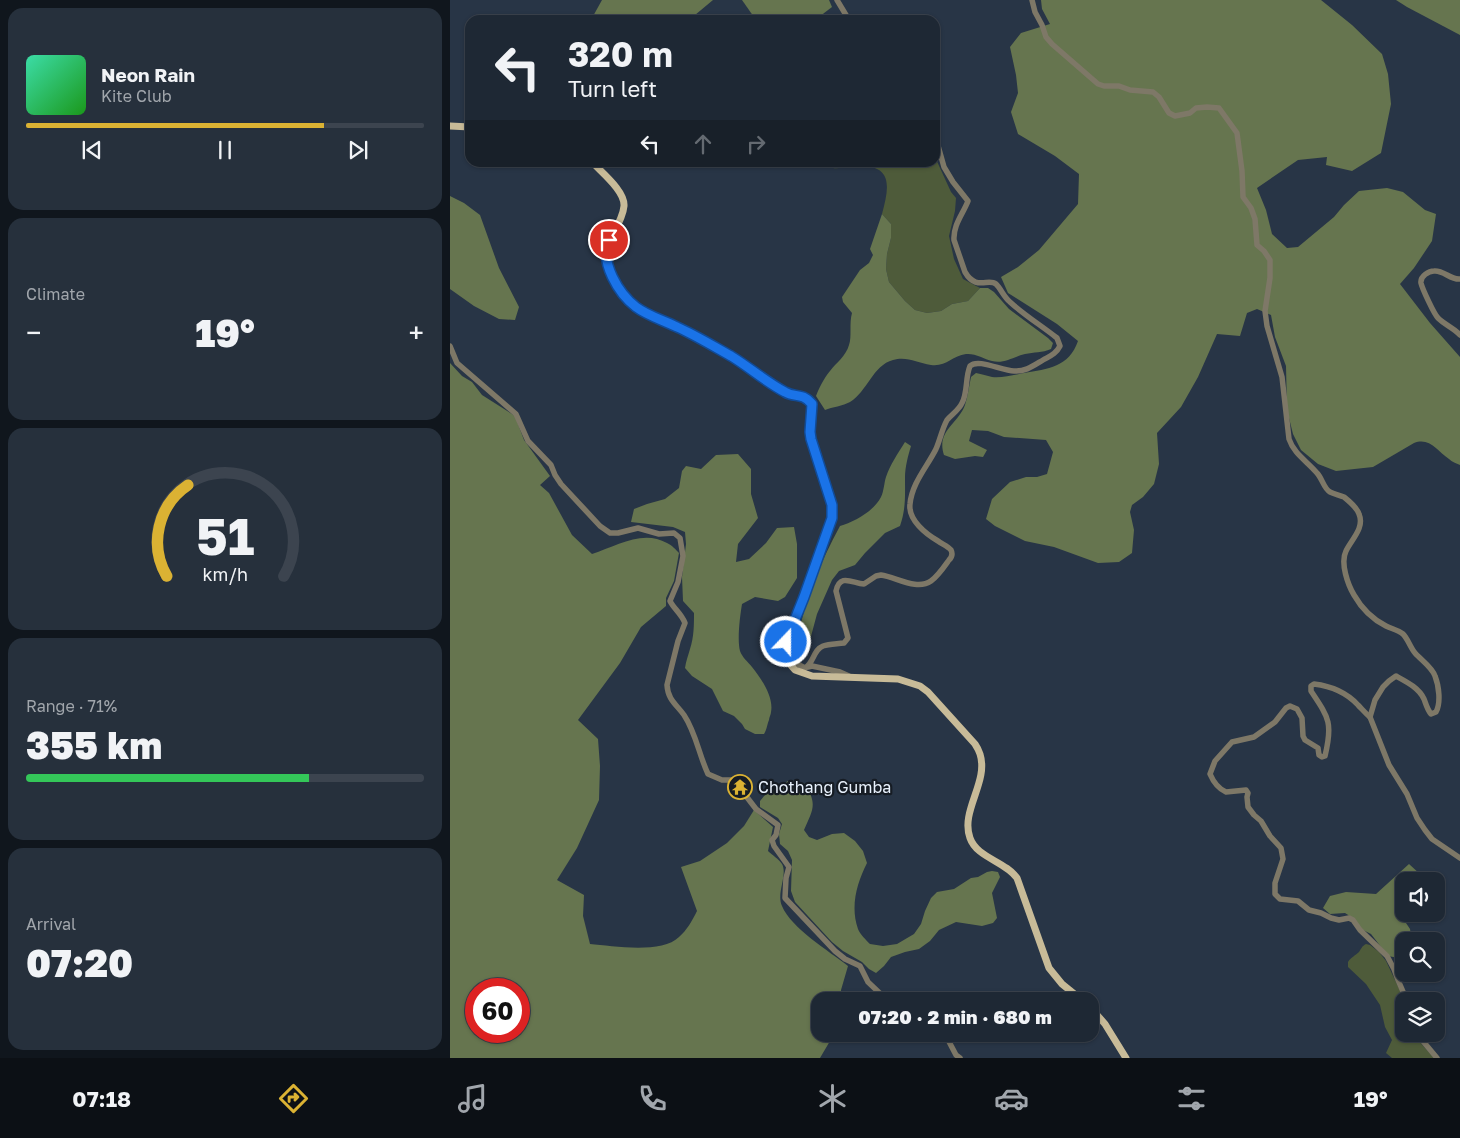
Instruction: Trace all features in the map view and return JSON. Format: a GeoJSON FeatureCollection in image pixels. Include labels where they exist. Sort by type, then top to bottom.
{"type":"FeatureCollection","features":[{"type":"Feature","properties":{"kind":"main road"},"geometry":{"type":"LineString","coordinates":[[450,126],[465,127]]}},
{"type":"Feature","properties":{"kind":"main road"},"geometry":{"type":"LineString","coordinates":[[597,167],[624,199],[623,212],[606,251],[610,270],[624,296],[643,312],[677,327],[732,357],[786,393],[807,398],[812,404],[811,439],[832,505],[832,518],[786,642],[786,658],[801,673],[812,676],[898,679],[920,686],[928,692],[975,744],[980,753],[982,768],[969,817],[970,838],[975,847],[982,853],[1004,865],[1017,878],[1049,968],[1062,984],[1072,992]]}},
{"type":"Feature","properties":{"kind":"main road"},"geometry":{"type":"LineString","coordinates":[[1099,1017],[1126,1058]]}},
{"type":"Feature","properties":{"kind":"street"},"geometry":{"type":"LineString","coordinates":[[837,0],[847,15]]}},
{"type":"Feature","properties":{"kind":"street"},"geometry":{"type":"LineString","coordinates":[[1032,0],[1046,37],[1098,84],[1153,92],[1159,97],[1169,113],[1175,116],[1190,113],[1196,108],[1219,108],[1237,132],[1243,197],[1251,208],[1255,219],[1257,245],[1270,260],[1270,278],[1265,311],[1267,326],[1282,376],[1291,444],[1294,450],[1318,474],[1328,491],[1344,498],[1359,514],[1361,522],[1359,530],[1345,552],[1344,560],[1344,567],[1353,594],[1368,615],[1404,635],[1414,652],[1435,676],[1439,688],[1439,707],[1436,712],[1431,714],[1418,690],[1396,676],[1388,680],[1383,687],[1375,700],[1370,717]]}},
{"type":"Feature","properties":{"kind":"street"},"geometry":{"type":"LineString","coordinates":[[808,667],[822,646],[844,643],[847,640],[836,590],[840,582],[846,580],[864,584],[881,575],[922,585],[931,581],[952,558],[949,548],[937,541],[914,520],[911,514],[910,502],[919,477],[934,452],[944,425],[962,403],[970,366],[978,362],[1006,371],[1023,370],[1054,354],[1060,346],[1057,338],[1010,303],[996,284],[992,282],[976,282],[968,277],[954,240],[954,235],[957,223],[968,201],[944,167],[940,153]]}},
{"type":"Feature","properties":{"kind":"street"},"geometry":{"type":"LineString","coordinates":[[1460,279],[1458,280],[1433,271],[1426,274],[1422,278],[1421,283],[1438,318],[1460,335]]}},
{"type":"Feature","properties":{"kind":"street"},"geometry":{"type":"LineString","coordinates":[[450,346],[457,363],[516,414],[528,441],[551,465],[561,484],[600,526],[610,533],[618,534],[638,528],[659,534],[674,533],[680,538],[683,556],[678,582],[670,601],[682,615],[685,623],[678,640],[667,691],[671,700],[684,715],[708,774],[736,783],[756,809],[778,825],[776,835],[772,840],[774,846],[789,867],[786,878],[785,898],[835,951],[845,959],[860,966],[868,982],[879,992]]}},
{"type":"Feature","properties":{"kind":"street"},"geometry":{"type":"LineString","coordinates":[[786,658],[802,667],[812,666],[840,672],[853,678]]}},
{"type":"Feature","properties":{"kind":"street"},"geometry":{"type":"LineString","coordinates":[[1403,992],[1387,956],[1360,930],[1353,920],[1349,918],[1339,920],[1331,918],[1309,910],[1298,902],[1280,899],[1275,894],[1275,883],[1282,859],[1281,848],[1248,807],[1248,793],[1246,790],[1223,791],[1213,779],[1210,774],[1215,762],[1232,742],[1254,737],[1275,722],[1286,708],[1290,706],[1297,710],[1302,718],[1305,740],[1318,748],[1319,755],[1325,756],[1330,730],[1328,720],[1311,691],[1311,686],[1314,684],[1331,686],[1356,703],[1370,717],[1389,765],[1407,794],[1417,818],[1432,839],[1460,858]]}},
{"type":"Feature","properties":{"kind":"street"},"geometry":{"type":"LineString","coordinates":[[949,1042],[956,1055],[960,1058]]}},
{"type":"Feature","properties":{"kind":"street"},"geometry":{"type":"LineString","coordinates":[[1424,1042],[1438,1058]]}},
{"type":"Feature","properties":{"kind":"green space"},"geometry":{"type":"Polygon","coordinates":[[[602,0],[713,0],[695,15],[594,15],[602,0]]]}},
{"type":"Feature","properties":{"kind":"green space"},"geometry":{"type":"Polygon","coordinates":[[[742,0],[829,0],[832,7],[822,15],[752,15],[742,0]]]}},
{"type":"Feature","properties":{"kind":"green space"},"geometry":{"type":"Polygon","coordinates":[[[1041,0],[1321,0],[1352,25],[1382,54],[1388,74],[1391,104],[1381,153],[1352,171],[1326,165],[1327,157],[1298,160],[1257,188],[1266,210],[1272,234],[1287,248],[1298,247],[1334,217],[1359,191],[1387,188],[1403,192],[1425,210],[1436,214],[1432,241],[1414,268],[1400,284],[1430,323],[1460,357],[1460,465],[1451,461],[1429,443],[1425,442],[1414,443],[1373,467],[1336,471],[1318,464],[1301,450],[1293,434],[1287,410],[1286,366],[1275,337],[1271,315],[1257,309],[1247,313],[1240,336],[1217,334],[1198,377],[1181,407],[1157,433],[1159,464],[1154,484],[1143,497],[1132,505],[1130,512],[1134,530],[1132,553],[1119,562],[1098,563],[1054,547],[1025,541],[995,526],[986,519],[992,499],[1010,482],[1026,477],[1037,477],[1047,474],[1053,452],[1046,440],[1004,437],[988,431],[972,430],[969,441],[987,450],[983,457],[975,456],[955,459],[944,455],[942,447],[945,434],[962,412],[968,395],[971,377],[976,373],[992,377],[1004,377],[1049,368],[1057,365],[1069,356],[1078,341],[1057,324],[1008,293],[1001,277],[1018,267],[1039,250],[1078,204],[1079,174],[1055,156],[1018,134],[1011,112],[1018,93],[1010,47],[1021,33],[1050,24],[1042,9],[1041,0]]]}},
{"type":"Feature","properties":{"kind":"green space"},"geometry":{"type":"Polygon","coordinates":[[[1396,0],[1460,0],[1460,35],[1407,7],[1396,0]]]}},
{"type":"Feature","properties":{"kind":"green space"},"geometry":{"type":"Polygon","coordinates":[[[872,167],[940,167],[951,192],[956,198],[949,236],[954,259],[963,279],[980,288],[968,301],[952,304],[941,311],[927,313],[915,310],[889,282],[886,269],[891,238],[891,224],[882,214],[887,187],[883,173],[872,167]]]}},
{"type":"Feature","properties":{"kind":"green space"},"geometry":{"type":"Polygon","coordinates":[[[450,196],[464,203],[480,215],[499,268],[519,307],[515,320],[499,319],[474,306],[450,289],[450,196]]]}},
{"type":"Feature","properties":{"kind":"green space"},"geometry":{"type":"Polygon","coordinates":[[[882,214],[891,224],[891,238],[886,269],[889,282],[915,310],[927,313],[941,311],[952,304],[968,301],[980,288],[988,288],[1009,309],[1048,338],[1053,343],[1051,349],[1025,354],[1001,362],[969,354],[961,355],[936,365],[907,359],[893,360],[880,367],[856,398],[844,405],[825,410],[816,396],[826,377],[846,353],[850,342],[852,313],[843,302],[842,297],[860,270],[869,263],[873,255],[870,249],[882,214]]]}},
{"type":"Feature","properties":{"kind":"green space"},"geometry":{"type":"Polygon","coordinates":[[[450,363],[462,376],[472,382],[482,395],[515,416],[524,440],[550,476],[540,485],[549,493],[572,535],[592,554],[639,538],[658,539],[669,544],[679,553],[674,581],[666,598],[666,606],[641,627],[620,663],[578,720],[598,739],[600,766],[599,800],[577,848],[557,880],[584,895],[583,916],[590,944],[637,948],[661,946],[679,937],[697,911],[681,867],[700,861],[727,843],[744,826],[754,810],[773,827],[768,851],[782,864],[784,873],[780,896],[782,906],[793,923],[848,966],[841,992],[811,992],[811,1042],[829,1042],[820,1058],[450,1058],[450,363]]]}},
{"type":"Feature","properties":{"kind":"green space"},"geometry":{"type":"Polygon","coordinates":[[[905,442],[911,446],[906,470],[904,508],[900,526],[885,533],[855,565],[839,571],[832,580],[817,614],[810,640],[804,641],[798,637],[801,622],[814,580],[833,539],[840,526],[863,515],[878,502],[894,459],[905,442]]]}},
{"type":"Feature","properties":{"kind":"green space"},"geometry":{"type":"Polygon","coordinates":[[[738,454],[751,469],[751,494],[758,518],[738,544],[736,562],[749,559],[766,543],[777,528],[794,527],[797,544],[797,578],[785,597],[778,601],[755,597],[742,604],[739,634],[740,651],[763,682],[771,700],[771,713],[764,734],[755,734],[745,729],[734,716],[723,711],[712,689],[692,676],[685,668],[692,640],[694,613],[683,601],[682,577],[686,544],[685,532],[673,527],[631,522],[634,509],[665,499],[679,488],[682,471],[686,466],[701,469],[716,455],[738,454]]]}},
{"type":"Feature","properties":{"kind":"green space"},"geometry":{"type":"Polygon","coordinates":[[[788,781],[804,783],[811,796],[813,802],[812,811],[804,830],[809,837],[817,840],[832,834],[844,833],[855,841],[863,851],[867,863],[856,895],[855,912],[858,929],[870,944],[883,946],[897,944],[914,934],[921,924],[931,898],[937,892],[954,889],[971,878],[992,871],[998,872],[1000,877],[992,893],[997,918],[993,923],[982,926],[956,922],[939,930],[930,941],[919,949],[891,957],[876,973],[869,969],[862,962],[832,942],[795,902],[791,891],[792,860],[788,851],[780,844],[779,834],[782,824],[778,818],[760,807],[760,801],[765,795],[788,781]]]}},
{"type":"Feature","properties":{"kind":"green space"},"geometry":{"type":"Polygon","coordinates":[[[1409,864],[1418,872],[1400,872],[1409,864]]]}},
{"type":"Feature","properties":{"kind":"green space"},"geometry":{"type":"Polygon","coordinates":[[[1395,877],[1395,922],[1405,922],[1410,932],[1395,932],[1395,957],[1388,956],[1371,934],[1361,929],[1353,918],[1345,913],[1330,914],[1323,908],[1330,896],[1346,892],[1376,894],[1395,877]]]}},
{"type":"Feature","properties":{"kind":"green space"},"geometry":{"type":"Polygon","coordinates":[[[1366,944],[1370,945],[1379,952],[1386,961],[1401,992],[1395,992],[1395,1042],[1420,1042],[1434,1058],[1392,1058],[1386,1053],[1392,1040],[1385,1027],[1380,1005],[1366,984],[1348,967],[1349,960],[1366,944]]]}},
{"type":"Feature","properties":{"kind":"place","name":"Chothang Gumba"},"geometry":{"type":"Point","coordinates":[740,787]}},
{"type":"Feature","properties":{"kind":"route"},"geometry":{"type":"LineString","coordinates":[[609,240],[606,255],[610,270],[624,296],[636,307],[732,357],[786,393],[807,398],[812,404],[811,439],[832,505],[832,518],[786,642]]}}]}
